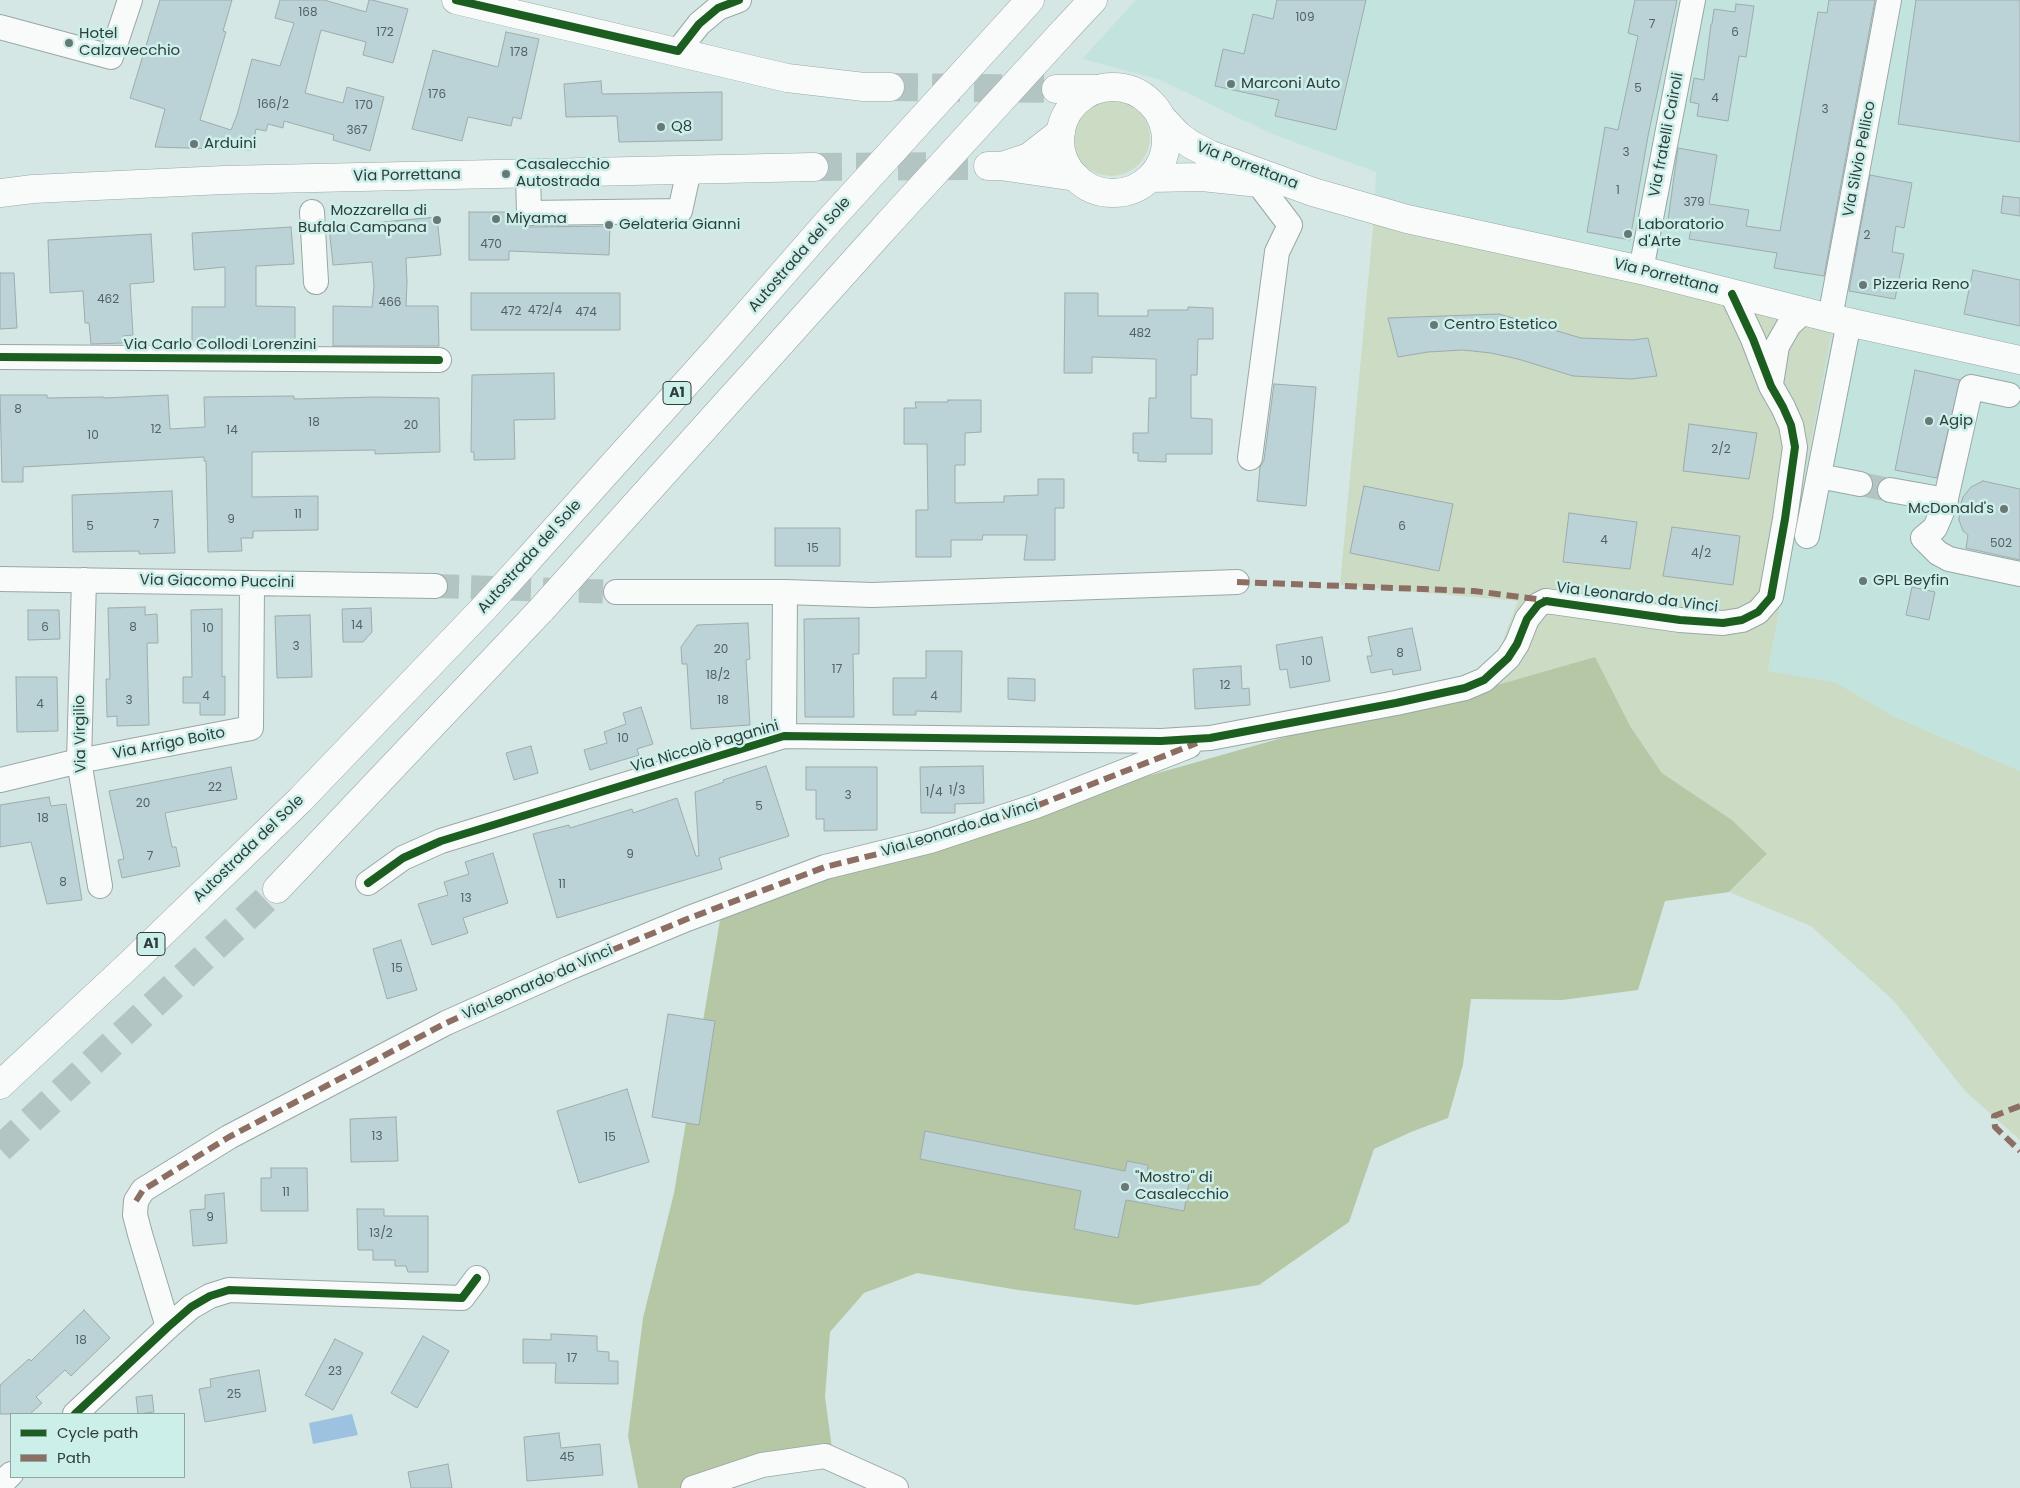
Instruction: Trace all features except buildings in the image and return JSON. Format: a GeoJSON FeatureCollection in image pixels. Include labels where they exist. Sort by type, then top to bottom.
{"type":"FeatureCollection","features":[{"type":"Feature","properties":{"kind":"main road"},"geometry":{"type":"LineString","coordinates":[[456,0],[787,78],[890,87]]}},
{"type":"Feature","properties":{"kind":"main road","name":"Autostrada del Sole"},"geometry":{"type":"LineString","coordinates":[[0,1085],[129,965],[300,800],[485,607],[717,349],[828,222],[1030,0]]}},
{"type":"Feature","properties":{"kind":"main road"},"geometry":{"type":"LineString","coordinates":[[277,889],[542,609],[887,225],[1093,0]]}},
{"type":"Feature","properties":{"kind":"main road"},"geometry":{"type":"LineString","coordinates":[[1115,87],[1134,91],[1150,102],[1161,117],[1166,145],[1161,163],[1150,178],[1135,188],[1118,193],[1091,188],[1076,177],[1063,157],[1062,127],[1052,93],[1096,89],[1115,87]]}},
{"type":"Feature","properties":{"kind":"main road"},"geometry":{"type":"LineString","coordinates":[[1076,177],[994,166],[1029,156],[1062,127],[1073,105],[1096,89]]}},
{"type":"Feature","properties":{"kind":"main road","name":"Via Porrettana"},"geometry":{"type":"LineString","coordinates":[[1161,117],[1178,135],[1211,155],[1313,192],[1407,219],[1641,270],[1827,317],[2019,360]]}},
{"type":"Feature","properties":{"kind":"main road","name":"Via Porrettana"},"geometry":{"type":"LineString","coordinates":[[0,193],[32,189],[224,180],[814,166]]}},
{"type":"Feature","properties":{"kind":"main road","name":"Via Porrettana"},"geometry":{"type":"LineString","coordinates":[[1150,178],[1202,177],[1258,183],[1313,192]]}},
{"type":"Feature","properties":{"kind":"street"},"geometry":{"type":"LineString","coordinates":[[0,26],[111,57],[130,0]]}},
{"type":"Feature","properties":{"kind":"street"},"geometry":{"type":"LineString","coordinates":[[678,51],[699,24],[718,8],[739,0]]}},
{"type":"Feature","properties":{"kind":"street","name":"Via fratelli Cairoli"},"geometry":{"type":"LineString","coordinates":[[1641,270],[1693,0]]}},
{"type":"Feature","properties":{"kind":"street","name":"Via Silvio Pellico"},"geometry":{"type":"LineString","coordinates":[[1807,536],[1819,476],[1827,317],[1889,0]]}},
{"type":"Feature","properties":{"kind":"street"},"geometry":{"type":"LineString","coordinates":[[528,173],[529,213],[680,211],[689,170]]}},
{"type":"Feature","properties":{"kind":"street"},"geometry":{"type":"LineString","coordinates":[[1250,458],[1277,252],[1290,225],[1258,183]]}},
{"type":"Feature","properties":{"kind":"street"},"geometry":{"type":"LineString","coordinates":[[312,212],[316,282]]}},
{"type":"Feature","properties":{"kind":"street","name":"Via Leonardo da Vinci"},"geometry":{"type":"LineString","coordinates":[[1161,741],[1210,738],[1465,688],[1484,680],[1508,658],[1517,644],[1528,619],[1538,605],[1546,601],[1680,620],[1723,623],[1742,620],[1758,612],[1770,597],[1774,581],[1795,447],[1791,425],[1770,386],[1753,339],[1732,294]]}},
{"type":"Feature","properties":{"kind":"street"},"geometry":{"type":"LineString","coordinates":[[1770,386],[1777,346],[1789,325],[1827,317]]}},
{"type":"Feature","properties":{"kind":"street","name":"Via Carlo Collodi Lorenzini"},"geometry":{"type":"LineString","coordinates":[[0,357],[439,360]]}},
{"type":"Feature","properties":{"kind":"street"},"geometry":{"type":"LineString","coordinates":[[2019,360],[2014,396],[1971,387],[1946,500],[1935,528],[1923,538],[1938,553],[1949,559],[2020,574]]}},
{"type":"Feature","properties":{"kind":"street"},"geometry":{"type":"LineString","coordinates":[[1819,476],[1860,484]]}},
{"type":"Feature","properties":{"kind":"street"},"geometry":{"type":"LineString","coordinates":[[1890,490],[1946,500]]}},
{"type":"Feature","properties":{"kind":"street","name":"Via Giacomo Puccini"},"geometry":{"type":"LineString","coordinates":[[0,579],[434,586]]}},
{"type":"Feature","properties":{"kind":"street","name":"Via Virgilio"},"geometry":{"type":"LineString","coordinates":[[84,580],[79,761],[100,886]]}},
{"type":"Feature","properties":{"kind":"street"},"geometry":{"type":"LineString","coordinates":[[616,592],[785,592],[872,595],[1237,582]]}},
{"type":"Feature","properties":{"kind":"street","name":"Via Arrigo Boito"},"geometry":{"type":"LineString","coordinates":[[0,780],[79,761],[250,728],[252,583]]}},
{"type":"Feature","properties":{"kind":"street"},"geometry":{"type":"LineString","coordinates":[[784,736],[785,592]]}},
{"type":"Feature","properties":{"kind":"street","name":"Via Niccolò Paganini"},"geometry":{"type":"LineString","coordinates":[[368,883],[403,858],[441,842],[784,736],[1161,741]]}},
{"type":"Feature","properties":{"kind":"street","name":"Via Leonardo da Vinci"},"geometry":{"type":"LineString","coordinates":[[168,1326],[140,1234],[136,1215],[136,1201],[142,1190],[229,1137],[446,1023],[569,968],[687,919],[826,867],[930,841],[1036,806],[1210,738]]}},
{"type":"Feature","properties":{"kind":"street"},"geometry":{"type":"LineString","coordinates":[[76,1413],[168,1326],[191,1307],[210,1296],[229,1290],[462,1298],[477,1278]]}},
{"type":"Feature","properties":{"kind":"street"},"geometry":{"type":"LineString","coordinates":[[694,1488],[762,1465],[825,1456],[896,1488]]}},
{"type":"Feature","properties":{"kind":"street"},"geometry":{"type":"LineString","coordinates":[[0,1485],[10,1475]]}},
{"type":"Feature","properties":{"kind":"shaded area"},"geometry":{"type":"Polygon","coordinates":[[[1136,0],[2020,0],[2020,771],[1895,717],[1835,682],[1768,672],[1832,329],[1374,217],[1376,172],[1272,134],[1158,79],[1082,59],[1136,0]]]}},
{"type":"Feature","properties":{"kind":"green space"},"geometry":{"type":"Polygon","coordinates":[[[1103,98],[1119,98],[1133,104],[1144,115],[1150,129],[1150,145],[1144,159],[1133,170],[1119,176],[1103,176],[1089,170],[1078,159],[1072,145],[1072,129],[1078,115],[1089,104],[1103,98]]]}},
{"type":"Feature","properties":{"kind":"green space"},"geometry":{"type":"Polygon","coordinates":[[[1374,217],[1832,329],[1768,671],[1835,682],[1895,717],[2020,771],[2020,1140],[1965,1091],[1894,1001],[1811,926],[1729,892],[1767,855],[1732,820],[1662,773],[1630,726],[1466,694],[1499,651],[1518,601],[1340,585],[1374,217]]]}},
{"type":"Feature","properties":{"kind":"green space"},"geometry":{"type":"Polygon","coordinates":[[[1595,657],[1630,726],[1662,773],[1732,820],[1767,854],[1729,892],[1665,901],[1638,990],[1562,1000],[1471,999],[1463,1065],[1448,1118],[1374,1149],[1349,1222],[1259,1285],[1136,1305],[1018,1290],[917,1273],[864,1293],[830,1332],[825,1397],[833,1456],[714,1488],[638,1488],[628,1436],[643,1318],[674,1193],[720,920],[879,852],[1303,732],[1466,694],[1595,657]]]}},
{"type":"Feature","properties":{"kind":"water"},"geometry":{"type":"Polygon","coordinates":[[[352,1414],[358,1435],[313,1444],[309,1423],[352,1414]]]}},
{"type":"Feature","properties":{"kind":"tunnel"},"geometry":{"type":"LineString","coordinates":[[890,87],[1056,89]]}},
{"type":"Feature","properties":{"kind":"tunnel"},"geometry":{"type":"LineString","coordinates":[[814,167],[988,166]]}},
{"type":"Feature","properties":{"kind":"tunnel"},"geometry":{"type":"LineString","coordinates":[[1860,484],[1890,490]]}},
{"type":"Feature","properties":{"kind":"tunnel"},"geometry":{"type":"LineString","coordinates":[[435,586],[616,592]]}},
{"type":"Feature","properties":{"kind":"tunnel"},"geometry":{"type":"LineString","coordinates":[[0,1149],[277,889]]}},
{"type":"Feature","properties":{"kind":"marked path"},"geometry":{"type":"LineString","coordinates":[[1237,582],[1474,591],[1544,600]]}},
{"type":"Feature","properties":{"kind":"marked path"},"geometry":{"type":"LineString","coordinates":[[136,1201],[143,1190],[229,1137],[446,1023],[569,968],[687,919],[825,867],[930,841],[1036,806],[1197,743]]}},
{"type":"Feature","properties":{"kind":"marked path"},"geometry":{"type":"LineString","coordinates":[[2020,1106],[1994,1116],[1995,1127],[2020,1151]]}},
{"type":"Feature","properties":{"kind":"cycle path"},"geometry":{"type":"LineString","coordinates":[[456,0],[678,51],[699,24],[718,8],[739,0]]}},
{"type":"Feature","properties":{"kind":"cycle path"},"geometry":{"type":"LineString","coordinates":[[368,883],[403,858],[441,841],[784,736],[1161,741],[1210,738],[1465,688],[1484,680],[1508,658],[1517,644],[1527,619],[1538,605],[1546,601],[1680,620],[1723,623],[1742,620],[1758,612],[1771,597],[1785,519],[1795,447],[1791,425],[1771,386],[1753,339],[1732,294]]}},
{"type":"Feature","properties":{"kind":"cycle path"},"geometry":{"type":"LineString","coordinates":[[0,357],[439,360]]}},
{"type":"Feature","properties":{"kind":"cycle path"},"geometry":{"type":"LineString","coordinates":[[76,1413],[168,1327],[191,1307],[210,1296],[229,1290],[462,1298],[477,1278]]}},
{"type":"Feature","properties":{"kind":"place","name":"Hotel Calzavecchio"},"geometry":{"type":"Point","coordinates":[69,43]}},
{"type":"Feature","properties":{"kind":"place","name":"Marconi Auto"},"geometry":{"type":"Point","coordinates":[1231,84]}},
{"type":"Feature","properties":{"kind":"place","name":"Q8"},"geometry":{"type":"Point","coordinates":[661,127]}},
{"type":"Feature","properties":{"kind":"place","name":"Arduini"},"geometry":{"type":"Point","coordinates":[194,144]}},
{"type":"Feature","properties":{"kind":"place","name":"Casalecchio Autostrada"},"geometry":{"type":"Point","coordinates":[506,174]}},
{"type":"Feature","properties":{"kind":"place","name":"Miyama"},"geometry":{"type":"Point","coordinates":[496,219]}},
{"type":"Feature","properties":{"kind":"place","name":"Mozzarella di Bufala Campana"},"geometry":{"type":"Point","coordinates":[437,220]}},
{"type":"Feature","properties":{"kind":"place","name":"Gelateria Gianni"},"geometry":{"type":"Point","coordinates":[609,225]}},
{"type":"Feature","properties":{"kind":"place","name":"Laboratorio d'Arte"},"geometry":{"type":"Point","coordinates":[1628,234]}},
{"type":"Feature","properties":{"kind":"place","name":"Pizzeria Reno"},"geometry":{"type":"Point","coordinates":[1863,285]}},
{"type":"Feature","properties":{"kind":"place","name":"Centro Estetico"},"geometry":{"type":"Point","coordinates":[1434,325]}},
{"type":"Feature","properties":{"kind":"place","name":"Agip"},"geometry":{"type":"Point","coordinates":[1929,421]}},
{"type":"Feature","properties":{"kind":"place","name":"McDonald's"},"geometry":{"type":"Point","coordinates":[2004,509]}},
{"type":"Feature","properties":{"kind":"place","name":"GPL Beyfin"},"geometry":{"type":"Point","coordinates":[1863,581]}},
{"type":"Feature","properties":{"kind":"place","name":"\"Mostro\" di Casalecchio"},"geometry":{"type":"Point","coordinates":[1125,1187]}}]}
